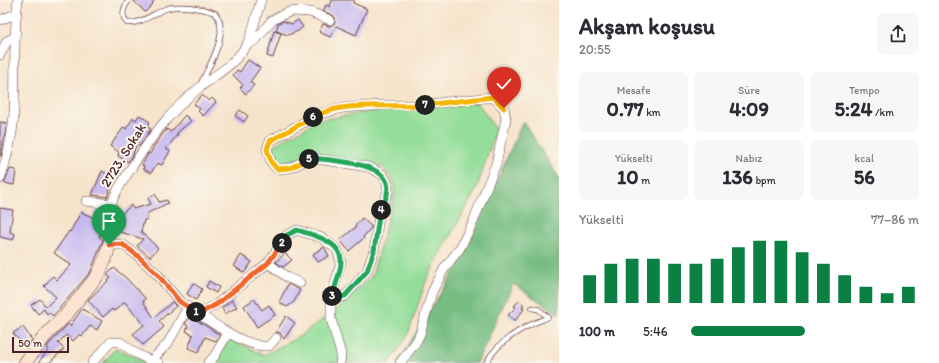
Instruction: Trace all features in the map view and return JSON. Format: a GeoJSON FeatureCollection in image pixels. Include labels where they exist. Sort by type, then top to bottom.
{"type":"FeatureCollection","features":[{"type":"Feature","properties":{"kind":"street"},"geometry":{"type":"LineString","coordinates":[[0,179],[8,155],[13,126],[15,37],[18,0]]}},
{"type":"Feature","properties":{"kind":"street","name":"2723. Sokak"},"geometry":{"type":"LineString","coordinates":[[25,363],[45,336],[65,316],[98,275],[106,257],[109,245],[108,229],[111,204],[123,180],[157,130],[169,116],[198,89],[220,73],[238,57],[247,45],[261,0]]}},
{"type":"Feature","properties":{"kind":"street","name":"2723. Sokak"},"geometry":{"type":"LineString","coordinates":[[247,45],[256,40],[271,21],[292,11],[310,12],[330,20]]}},
{"type":"Feature","properties":{"kind":"street"},"geometry":{"type":"LineString","coordinates":[[0,20],[16,14]]}},
{"type":"Feature","properties":{"kind":"street"},"geometry":{"type":"LineString","coordinates":[[0,55],[7,41],[15,37]]}},
{"type":"Feature","properties":{"kind":"street"},"geometry":{"type":"LineString","coordinates":[[331,299],[345,296],[367,271],[374,251],[379,216],[388,191],[387,182],[382,174],[368,167],[311,158],[290,168],[277,169],[271,162],[267,149],[270,141],[317,115],[343,108],[381,105],[420,105],[493,97],[498,101],[504,108],[506,119],[498,157],[490,182],[460,248],[444,269],[432,292],[420,334],[416,342],[400,363]]}},
{"type":"Feature","properties":{"kind":"street"},"geometry":{"type":"LineString","coordinates":[[86,201],[111,204]]}},
{"type":"Feature","properties":{"kind":"street"},"geometry":{"type":"LineString","coordinates":[[199,314],[217,304],[268,263],[287,235],[297,230],[322,238],[337,249],[341,262],[331,299],[331,319],[341,354],[340,363]]}},
{"type":"Feature","properties":{"kind":"street"},"geometry":{"type":"LineString","coordinates":[[109,245],[122,244],[138,256],[158,275],[180,302],[228,333],[261,346],[269,346],[276,338]]}},
{"type":"Feature","properties":{"kind":"street"},"geometry":{"type":"LineString","coordinates":[[268,263],[288,278],[300,283]]}},
{"type":"Feature","properties":{"kind":"street"},"geometry":{"type":"LineString","coordinates":[[92,363],[111,342],[120,342],[135,352],[155,362],[168,343],[188,307]]}},
{"type":"Feature","properties":{"kind":"street"},"geometry":{"type":"LineString","coordinates":[[208,363],[214,357],[228,333]]}},
{"type":"Feature","properties":{"kind":"lane"},"geometry":{"type":"LineString","coordinates":[[129,0],[124,8],[123,15],[126,23],[140,22],[168,8],[210,11],[219,17],[221,26],[219,41],[198,89]]}},
{"type":"Feature","properties":{"kind":"lane"},"geometry":{"type":"LineString","coordinates":[[486,363],[491,353],[505,340],[534,323],[548,317],[543,312],[532,308]]}},
{"type":"Feature","properties":{"kind":"green space"},"geometry":{"type":"Polygon","coordinates":[[[478,103],[496,130],[476,190],[427,278],[407,337],[389,363],[213,363],[230,339],[264,355],[300,336],[341,306],[372,276],[394,196],[394,183],[383,167],[310,152],[288,164],[277,161],[272,153],[274,145],[319,120],[375,111],[478,103]]]}},
{"type":"Feature","properties":{"kind":"green space"},"geometry":{"type":"Polygon","coordinates":[[[523,121],[559,178],[559,314],[513,284],[477,363],[397,363],[464,256],[523,121]]]}},
{"type":"Feature","properties":{"kind":"green space"},"geometry":{"type":"Polygon","coordinates":[[[116,348],[149,363],[103,363],[116,348]]]}},
{"type":"Feature","properties":{"kind":"building"},"geometry":{"type":"Polygon","coordinates":[[[133,0],[155,0],[145,12],[133,0]]]}},
{"type":"Feature","properties":{"kind":"building"},"geometry":{"type":"Polygon","coordinates":[[[332,0],[354,0],[353,3],[367,9],[356,35],[336,26],[330,37],[319,32],[323,24],[330,26],[335,23],[334,16],[323,11],[326,5],[330,7],[332,0]]]}},
{"type":"Feature","properties":{"kind":"building"},"geometry":{"type":"Polygon","coordinates":[[[298,20],[303,27],[298,31],[288,35],[276,31],[278,24],[283,21],[292,24],[298,20]]]}},
{"type":"Feature","properties":{"kind":"building"},"geometry":{"type":"Polygon","coordinates":[[[274,31],[281,33],[273,58],[267,56],[274,31]]]}},
{"type":"Feature","properties":{"kind":"building"},"geometry":{"type":"Polygon","coordinates":[[[248,60],[260,68],[250,82],[254,85],[246,94],[240,88],[243,85],[233,75],[237,70],[240,72],[248,60]]]}},
{"type":"Feature","properties":{"kind":"building"},"geometry":{"type":"Polygon","coordinates":[[[202,95],[209,101],[212,98],[216,102],[203,116],[198,111],[200,109],[194,104],[202,95]]]}},
{"type":"Feature","properties":{"kind":"building"},"geometry":{"type":"Polygon","coordinates":[[[240,110],[248,116],[244,122],[235,116],[240,110]]]}},
{"type":"Feature","properties":{"kind":"building"},"geometry":{"type":"Polygon","coordinates":[[[139,115],[150,122],[147,127],[151,129],[139,146],[136,145],[133,155],[128,162],[118,156],[119,152],[110,146],[124,127],[126,129],[133,118],[136,120],[139,115]]]}},
{"type":"Feature","properties":{"kind":"building"},"geometry":{"type":"Polygon","coordinates":[[[185,115],[191,121],[177,133],[178,134],[166,149],[170,151],[162,165],[157,163],[151,173],[143,169],[144,166],[142,165],[148,153],[150,154],[162,135],[167,129],[171,132],[185,115]]]}},
{"type":"Feature","properties":{"kind":"building"},"geometry":{"type":"Polygon","coordinates":[[[0,122],[7,123],[1,156],[0,156],[0,122]]]}},
{"type":"Feature","properties":{"kind":"building"},"geometry":{"type":"Polygon","coordinates":[[[10,169],[16,170],[14,185],[4,183],[10,169]]]}},
{"type":"Feature","properties":{"kind":"building"},"geometry":{"type":"Polygon","coordinates":[[[102,171],[109,175],[107,185],[111,186],[107,197],[92,195],[102,171]]]}},
{"type":"Feature","properties":{"kind":"building"},"geometry":{"type":"Polygon","coordinates":[[[155,194],[159,202],[167,200],[168,203],[146,214],[148,219],[144,220],[141,232],[158,248],[150,257],[137,246],[143,239],[120,232],[123,223],[121,215],[131,205],[133,209],[151,204],[148,198],[155,194]]]}},
{"type":"Feature","properties":{"kind":"building"},"geometry":{"type":"Polygon","coordinates":[[[0,208],[13,210],[10,232],[15,234],[13,240],[0,237],[0,208]]]}},
{"type":"Feature","properties":{"kind":"building"},"geometry":{"type":"Polygon","coordinates":[[[97,210],[104,213],[102,229],[99,237],[103,240],[91,271],[53,316],[49,312],[47,314],[44,309],[38,314],[31,305],[40,299],[46,307],[56,297],[44,286],[53,276],[57,280],[71,265],[54,253],[69,231],[70,232],[81,212],[94,218],[97,210]]]}},
{"type":"Feature","properties":{"kind":"building"},"geometry":{"type":"Polygon","coordinates":[[[362,218],[371,226],[371,228],[363,237],[364,238],[349,251],[340,240],[356,227],[355,226],[362,218]]]}},
{"type":"Feature","properties":{"kind":"building"},"geometry":{"type":"Polygon","coordinates":[[[324,247],[329,256],[318,262],[313,254],[324,247]]]}},
{"type":"Feature","properties":{"kind":"building"},"geometry":{"type":"Polygon","coordinates":[[[285,253],[292,260],[283,267],[276,262],[285,253]]]}},
{"type":"Feature","properties":{"kind":"building"},"geometry":{"type":"Polygon","coordinates":[[[241,255],[252,262],[244,273],[234,266],[241,255]]]}},
{"type":"Feature","properties":{"kind":"building"},"geometry":{"type":"Polygon","coordinates":[[[114,268],[146,299],[143,301],[154,318],[172,302],[176,306],[159,321],[164,327],[143,345],[133,334],[144,325],[125,302],[114,311],[112,309],[103,317],[88,300],[111,278],[107,275],[114,268]]]}},
{"type":"Feature","properties":{"kind":"building"},"geometry":{"type":"Polygon","coordinates":[[[209,281],[219,287],[216,293],[206,287],[209,281]]]}},
{"type":"Feature","properties":{"kind":"building"},"geometry":{"type":"Polygon","coordinates":[[[193,283],[202,289],[196,300],[187,294],[193,283]]]}},
{"type":"Feature","properties":{"kind":"building"},"geometry":{"type":"Polygon","coordinates":[[[288,284],[300,290],[294,302],[287,307],[279,302],[288,284]]]}},
{"type":"Feature","properties":{"kind":"building"},"geometry":{"type":"Polygon","coordinates":[[[254,299],[262,310],[269,305],[275,315],[257,327],[244,306],[254,299]]]}},
{"type":"Feature","properties":{"kind":"building"},"geometry":{"type":"Polygon","coordinates":[[[232,300],[237,307],[225,314],[222,308],[232,300]]]}},
{"type":"Feature","properties":{"kind":"building"},"geometry":{"type":"Polygon","coordinates":[[[519,301],[524,305],[522,308],[524,309],[515,321],[508,315],[516,307],[514,306],[519,301]]]}},
{"type":"Feature","properties":{"kind":"building"},"geometry":{"type":"Polygon","coordinates":[[[82,309],[102,321],[97,330],[90,326],[82,336],[80,334],[73,341],[66,335],[58,343],[64,349],[49,363],[38,363],[49,349],[47,347],[51,342],[68,324],[70,326],[82,309]]]}},
{"type":"Feature","properties":{"kind":"building"},"geometry":{"type":"Polygon","coordinates":[[[190,316],[220,335],[216,341],[205,337],[199,352],[188,348],[193,335],[186,331],[188,326],[185,324],[190,316]]]}},
{"type":"Feature","properties":{"kind":"building"},"geometry":{"type":"Polygon","coordinates":[[[286,316],[295,323],[284,339],[280,333],[276,332],[286,316]]]}},
{"type":"Feature","properties":{"kind":"building"},"geometry":{"type":"Polygon","coordinates":[[[23,327],[32,340],[26,348],[13,333],[23,327]]]}},
{"type":"Feature","properties":{"kind":"route"},"geometry":{"type":"LineString","coordinates":[[109,245],[122,244],[138,256],[158,275],[180,302],[199,314],[217,304],[268,263],[287,235],[297,230],[322,238],[337,249],[341,262],[331,299],[345,296],[367,271],[374,251],[379,216],[388,191],[387,182],[382,174],[368,167],[311,158],[290,168],[277,169],[271,162],[267,149],[270,141],[291,128],[317,115],[343,108],[381,105],[420,105],[493,97],[502,104],[504,108]]}}]}
